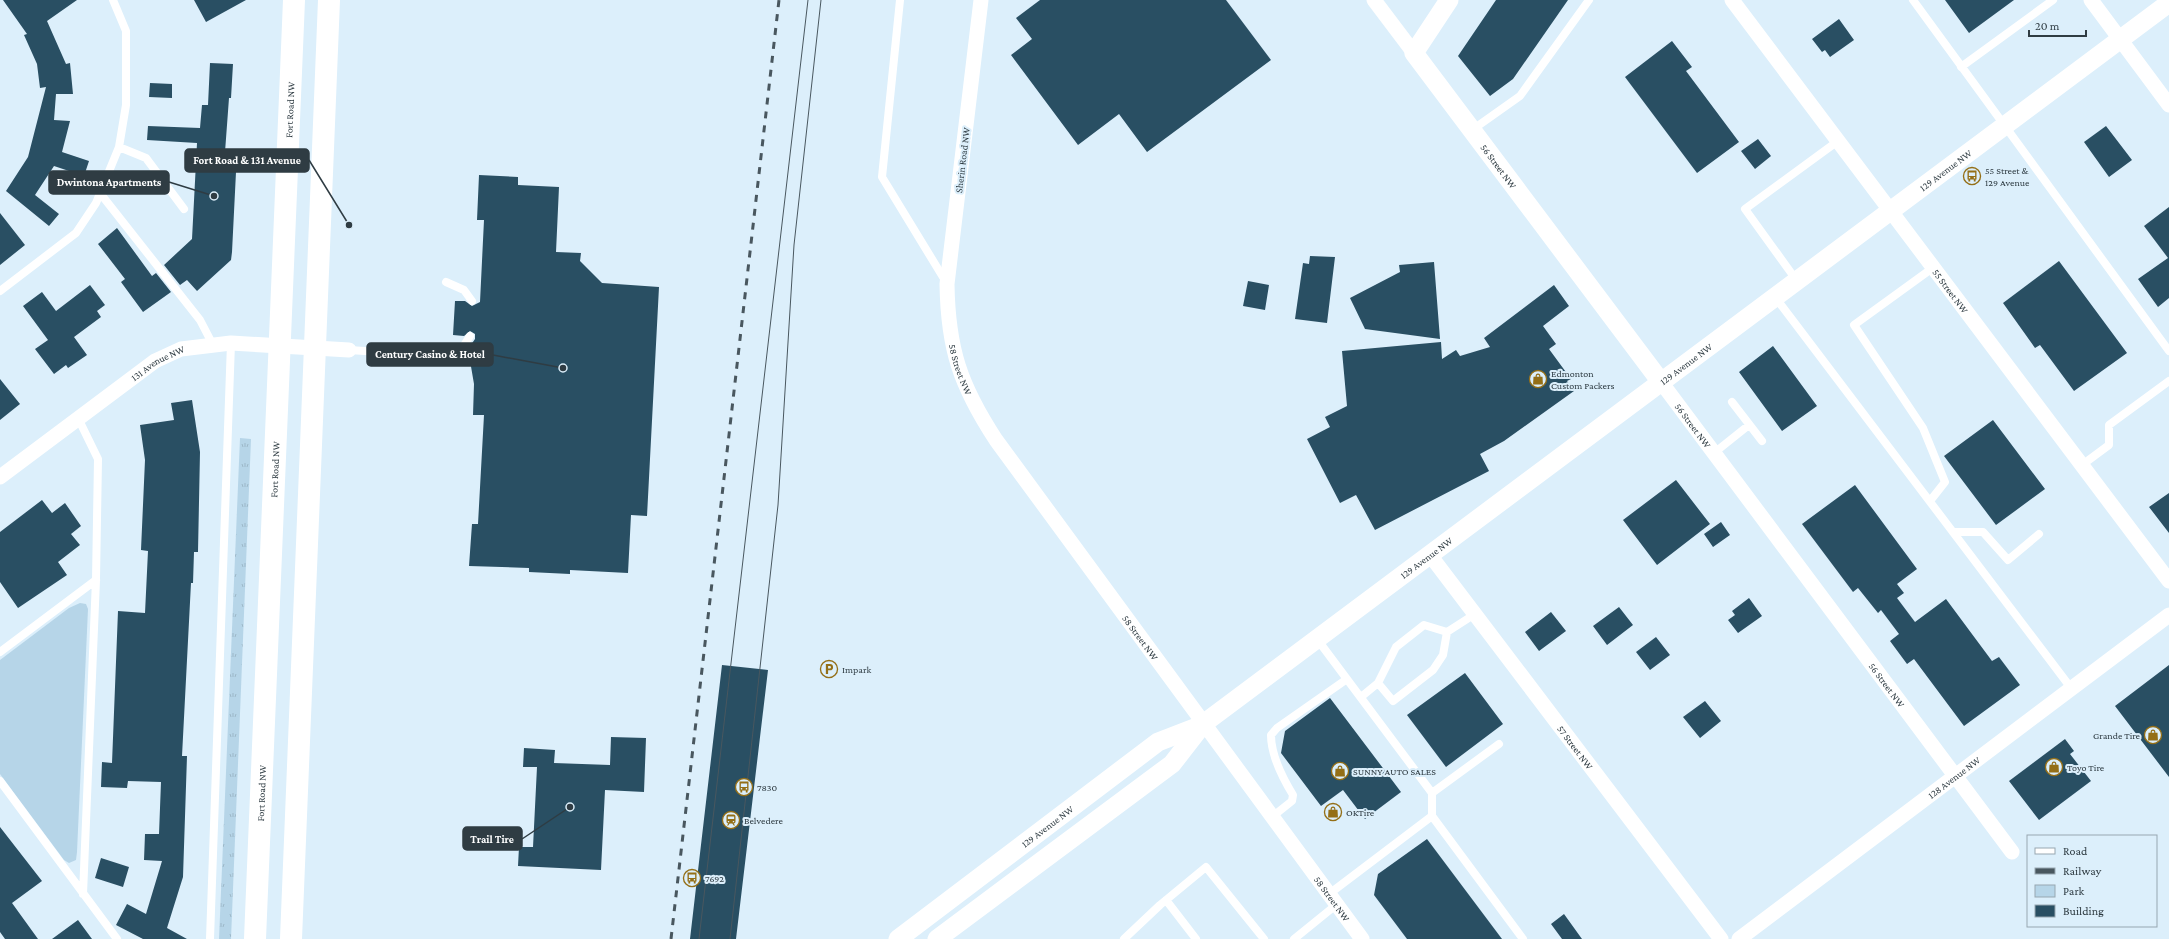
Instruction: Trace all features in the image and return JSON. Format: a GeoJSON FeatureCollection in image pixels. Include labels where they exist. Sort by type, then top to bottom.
{"type":"FeatureCollection","features":[{"type":"Feature","properties":{"kind":"main road","name":"Fort Road NW"},"geometry":{"type":"LineString","coordinates":[[255,939],[294,0]]}},
{"type":"Feature","properties":{"kind":"main road"},"geometry":{"type":"LineString","coordinates":[[291,939],[329,0]]}},
{"type":"Feature","properties":{"kind":"street","name":"Sherin Road NW"},"geometry":{"type":"LineString","coordinates":[[948,321],[947,284],[981,0]]}},
{"type":"Feature","properties":{"kind":"street","name":"56 Street NW"},"geometry":{"type":"LineString","coordinates":[[1374,0],[2012,852]]}},
{"type":"Feature","properties":{"kind":"street"},"geometry":{"type":"LineString","coordinates":[[1414,53],[1450,0]]}},
{"type":"Feature","properties":{"kind":"street","name":"55 Street NW"},"geometry":{"type":"LineString","coordinates":[[1732,0],[2169,581]]}},
{"type":"Feature","properties":{"kind":"street"},"geometry":{"type":"LineString","coordinates":[[2091,0],[2169,104]]}},
{"type":"Feature","properties":{"kind":"street","name":"129 Avenue NW"},"geometry":{"type":"LineString","coordinates":[[937,939],[1172,764],[1204,724],[2169,3]]}},
{"type":"Feature","properties":{"kind":"street","name":"58 Street NW"},"geometry":{"type":"LineString","coordinates":[[948,321],[952,344],[963,380],[983,421],[1362,939]]}},
{"type":"Feature","properties":{"kind":"street","name":"131 Avenue NW"},"geometry":{"type":"LineString","coordinates":[[0,477],[155,361],[181,349],[231,343],[349,350]]}},
{"type":"Feature","properties":{"kind":"street","name":"57 Street NW"},"geometry":{"type":"LineString","coordinates":[[1430,555],[1721,939]]}},
{"type":"Feature","properties":{"kind":"street","name":"128 Avenue NW"},"geometry":{"type":"LineString","coordinates":[[1738,939],[2169,615]]}},
{"type":"Feature","properties":{"kind":"street","name":"129 Avenue NW"},"geometry":{"type":"LineString","coordinates":[[898,939],[1158,742],[1204,724]]}},
{"type":"Feature","properties":{"kind":"lane"},"geometry":{"type":"LineString","coordinates":[[0,291],[76,233],[96,203],[119,147],[126,105],[126,31],[112,0]]}},
{"type":"Feature","properties":{"kind":"lane"},"geometry":{"type":"LineString","coordinates":[[900,0],[882,177],[947,284]]}},
{"type":"Feature","properties":{"kind":"lane"},"geometry":{"type":"LineString","coordinates":[[1472,130],[1520,96],[1589,0]]}},
{"type":"Feature","properties":{"kind":"lane"},"geometry":{"type":"LineString","coordinates":[[1913,0],[2003,126],[2169,351]]}},
{"type":"Feature","properties":{"kind":"lane"},"geometry":{"type":"LineString","coordinates":[[1961,67],[2053,0]]}},
{"type":"Feature","properties":{"kind":"lane"},"geometry":{"type":"LineString","coordinates":[[1797,281],[1745,210],[1838,141]]}},
{"type":"Feature","properties":{"kind":"lane"},"geometry":{"type":"LineString","coordinates":[[119,147],[146,158],[184,209]]}},
{"type":"Feature","properties":{"kind":"lane"},"geometry":{"type":"LineString","coordinates":[[100,193],[200,320],[213,345]]}},
{"type":"Feature","properties":{"kind":"lane"},"geometry":{"type":"LineString","coordinates":[[1930,501],[1945,482],[1923,428],[1854,325],[1934,267]]}},
{"type":"Feature","properties":{"kind":"lane"},"geometry":{"type":"LineString","coordinates":[[446,282],[464,290],[472,301]]}},
{"type":"Feature","properties":{"kind":"lane"},"geometry":{"type":"LineString","coordinates":[[1775,297],[2071,688]]}},
{"type":"Feature","properties":{"kind":"lane"},"geometry":{"type":"LineString","coordinates":[[349,350],[442,356],[463,347],[470,336]]}},
{"type":"Feature","properties":{"kind":"lane"},"geometry":{"type":"LineString","coordinates":[[210,939],[231,343]]}},
{"type":"Feature","properties":{"kind":"lane"},"geometry":{"type":"LineString","coordinates":[[2082,465],[2109,445],[2109,425],[2169,381]]}},
{"type":"Feature","properties":{"kind":"lane"},"geometry":{"type":"LineString","coordinates":[[1732,402],[1762,441]]}},
{"type":"Feature","properties":{"kind":"lane"},"geometry":{"type":"LineString","coordinates":[[78,418],[98,459],[96,580],[83,894]]}},
{"type":"Feature","properties":{"kind":"lane"},"geometry":{"type":"LineString","coordinates":[[1714,453],[1750,425]]}},
{"type":"Feature","properties":{"kind":"lane"},"geometry":{"type":"LineString","coordinates":[[1954,532],[1983,532],[2008,560],[2039,534]]}},
{"type":"Feature","properties":{"kind":"lane"},"geometry":{"type":"LineString","coordinates":[[0,652],[96,580]]}},
{"type":"Feature","properties":{"kind":"lane"},"geometry":{"type":"LineString","coordinates":[[1378,683],[1393,701],[1433,670],[1443,655],[1447,632],[1475,614]]}},
{"type":"Feature","properties":{"kind":"lane"},"geometry":{"type":"LineString","coordinates":[[1360,697],[1378,683],[1396,647],[1424,625],[1447,632]]}},
{"type":"Feature","properties":{"kind":"lane"},"geometry":{"type":"LineString","coordinates":[[1317,639],[1432,793],[1432,816],[1524,939]]}},
{"type":"Feature","properties":{"kind":"lane"},"geometry":{"type":"LineString","coordinates":[[1272,817],[1292,801],[1293,795],[1284,781],[1271,747],[1271,735],[1277,728],[1347,679]]}},
{"type":"Feature","properties":{"kind":"lane"},"geometry":{"type":"LineString","coordinates":[[1432,793],[1498,744]]}},
{"type":"Feature","properties":{"kind":"lane"},"geometry":{"type":"LineString","coordinates":[[0,781],[117,939]]}},
{"type":"Feature","properties":{"kind":"lane"},"geometry":{"type":"LineString","coordinates":[[1294,939],[1333,900],[1432,816]]}},
{"type":"Feature","properties":{"kind":"lane"},"geometry":{"type":"LineString","coordinates":[[1126,938],[1166,900],[1206,867],[1264,939]]}},
{"type":"Feature","properties":{"kind":"lane"},"geometry":{"type":"LineString","coordinates":[[1166,900],[1196,939]]}},
{"type":"Feature","properties":{"kind":"lane"},"geometry":{"type":"LineString","coordinates":[[255,939],[266,939]]}},
{"type":"Feature","properties":{"kind":"green space"},"geometry":{"type":"Polygon","coordinates":[[[240,438],[251,439],[231,939],[219,939],[240,438]]]}},
{"type":"Feature","properties":{"kind":"green space"},"geometry":{"type":"Polygon","coordinates":[[[80,603],[86,604],[88,609],[77,852],[76,860],[69,863],[64,860],[0,774],[0,660],[69,608],[80,603]]]}},
{"type":"Feature","properties":{"kind":"building"},"geometry":{"type":"Polygon","coordinates":[[[3,0],[77,0],[47,21],[66,64],[70,63],[73,94],[56,94],[54,120],[70,121],[62,152],[89,161],[84,176],[54,166],[35,195],[59,214],[49,226],[6,191],[28,157],[46,87],[40,88],[37,64],[24,35],[27,34],[3,0]]]}},
{"type":"Feature","properties":{"kind":"building"},"geometry":{"type":"Polygon","coordinates":[[[194,0],[246,0],[206,22],[194,0]]]}},
{"type":"Feature","properties":{"kind":"building"},"geometry":{"type":"Polygon","coordinates":[[[1040,0],[1226,0],[1271,60],[1147,152],[1119,114],[1078,145],[1011,55],[1032,39],[1016,18],[1040,0]]]}},
{"type":"Feature","properties":{"kind":"building"},"geometry":{"type":"Polygon","coordinates":[[[1496,0],[1568,0],[1513,79],[1490,96],[1458,56],[1496,0]]]}},
{"type":"Feature","properties":{"kind":"building"},"geometry":{"type":"Polygon","coordinates":[[[1945,0],[2014,0],[1969,33],[1945,0]]]}},
{"type":"Feature","properties":{"kind":"building"},"geometry":{"type":"Polygon","coordinates":[[[1839,19],[1854,40],[1830,57],[1825,50],[1822,52],[1812,39],[1839,19]]]}},
{"type":"Feature","properties":{"kind":"building"},"geometry":{"type":"Polygon","coordinates":[[[1672,41],[1692,67],[1686,71],[1739,142],[1697,173],[1625,77],[1672,41]]]}},
{"type":"Feature","properties":{"kind":"building"},"geometry":{"type":"Polygon","coordinates":[[[210,63],[233,64],[225,152],[237,152],[232,252],[231,260],[197,291],[187,280],[180,285],[164,265],[192,239],[197,143],[147,140],[148,126],[200,128],[202,105],[208,105],[210,63]]]}},
{"type":"Feature","properties":{"kind":"building"},"geometry":{"type":"Polygon","coordinates":[[[150,83],[172,84],[172,98],[149,97],[150,83]]]}},
{"type":"Feature","properties":{"kind":"building"},"geometry":{"type":"Polygon","coordinates":[[[2106,126],[2132,160],[2109,177],[2084,142],[2106,126]]]}},
{"type":"Feature","properties":{"kind":"building"},"geometry":{"type":"Polygon","coordinates":[[[1758,139],[1771,156],[1755,169],[1741,151],[1758,139]]]}},
{"type":"Feature","properties":{"kind":"building"},"geometry":{"type":"Polygon","coordinates":[[[479,175],[518,177],[518,185],[559,187],[556,252],[581,253],[580,261],[602,283],[659,287],[647,516],[631,515],[628,573],[570,570],[570,574],[529,572],[529,568],[469,566],[472,524],[478,524],[484,415],[473,415],[474,384],[468,349],[475,339],[475,334],[470,331],[464,336],[453,335],[455,301],[465,301],[472,306],[480,302],[484,220],[477,220],[479,175]]]}},
{"type":"Feature","properties":{"kind":"building"},"geometry":{"type":"Polygon","coordinates":[[[2169,207],[2169,298],[2158,307],[2138,279],[2168,258],[2144,226],[2169,207]]]}},
{"type":"Feature","properties":{"kind":"building"},"geometry":{"type":"Polygon","coordinates":[[[0,213],[25,245],[0,265],[0,213]]]}},
{"type":"Feature","properties":{"kind":"building"},"geometry":{"type":"Polygon","coordinates":[[[117,228],[152,276],[156,273],[171,292],[143,312],[121,282],[125,279],[98,244],[117,228]]]}},
{"type":"Feature","properties":{"kind":"building"},"geometry":{"type":"Polygon","coordinates":[[[1310,256],[1335,257],[1327,323],[1295,319],[1303,263],[1309,264],[1310,256]]]}},
{"type":"Feature","properties":{"kind":"building"},"geometry":{"type":"Polygon","coordinates":[[[2059,261],[2127,353],[2074,391],[2040,345],[2035,348],[2003,303],[2059,261]]]}},
{"type":"Feature","properties":{"kind":"building"},"geometry":{"type":"Polygon","coordinates":[[[1434,262],[1440,339],[1365,329],[1350,298],[1400,272],[1399,265],[1434,262]]]}},
{"type":"Feature","properties":{"kind":"building"},"geometry":{"type":"Polygon","coordinates":[[[1248,281],[1269,285],[1265,310],[1243,306],[1248,281]]]}},
{"type":"Feature","properties":{"kind":"building"},"geometry":{"type":"Polygon","coordinates":[[[90,285],[105,305],[97,311],[101,317],[74,337],[87,355],[68,368],[66,365],[54,374],[35,349],[48,340],[23,306],[42,292],[56,311],[90,285]]]}},
{"type":"Feature","properties":{"kind":"building"},"geometry":{"type":"Polygon","coordinates":[[[1554,285],[1569,306],[1543,326],[1556,344],[1549,349],[1571,379],[1567,381],[1574,391],[1504,441],[1480,454],[1489,471],[1375,530],[1356,495],[1340,503],[1307,439],[1330,427],[1325,417],[1347,406],[1342,351],[1441,342],[1442,359],[1456,350],[1460,356],[1490,347],[1484,338],[1554,285]]]}},
{"type":"Feature","properties":{"kind":"building"},"geometry":{"type":"Polygon","coordinates":[[[1773,346],[1817,406],[1782,431],[1739,372],[1773,346]]]}},
{"type":"Feature","properties":{"kind":"building"},"geometry":{"type":"Polygon","coordinates":[[[0,379],[20,404],[0,420],[0,379]]]}},
{"type":"Feature","properties":{"kind":"building"},"geometry":{"type":"Polygon","coordinates":[[[192,400],[200,452],[198,552],[194,552],[193,583],[191,583],[182,756],[187,756],[183,877],[167,928],[187,939],[143,939],[116,925],[127,904],[146,914],[162,861],[144,860],[145,834],[159,834],[161,782],[128,781],[127,788],[101,787],[102,762],[112,763],[118,611],[145,613],[148,551],[141,550],[145,460],[140,425],[174,420],[171,403],[192,400]]]}},
{"type":"Feature","properties":{"kind":"building"},"geometry":{"type":"Polygon","coordinates":[[[1993,420],[2045,489],[1996,525],[1944,456],[1993,420]]]}},
{"type":"Feature","properties":{"kind":"building"},"geometry":{"type":"Polygon","coordinates":[[[1676,480],[1710,524],[1657,565],[1623,520],[1676,480]]]}},
{"type":"Feature","properties":{"kind":"building"},"geometry":{"type":"Polygon","coordinates":[[[1855,485],[1917,569],[1897,584],[1904,593],[1897,598],[1915,622],[1946,599],[1992,661],[1999,657],[2020,685],[1964,726],[1914,659],[1907,664],[1890,641],[1899,634],[1881,610],[1878,613],[1858,588],[1853,592],[1802,524],[1855,485]]]}},
{"type":"Feature","properties":{"kind":"building"},"geometry":{"type":"Polygon","coordinates":[[[2169,493],[2169,533],[2149,507],[2169,493]]]}},
{"type":"Feature","properties":{"kind":"building"},"geometry":{"type":"Polygon","coordinates":[[[42,500],[52,513],[65,503],[81,526],[71,534],[80,545],[58,562],[67,575],[18,608],[0,582],[0,532],[42,500]]]}},
{"type":"Feature","properties":{"kind":"building"},"geometry":{"type":"Polygon","coordinates":[[[1721,522],[1730,535],[1713,547],[1704,534],[1721,522]]]}},
{"type":"Feature","properties":{"kind":"building"},"geometry":{"type":"Polygon","coordinates":[[[1749,598],[1762,616],[1738,633],[1728,620],[1735,615],[1732,611],[1749,598]]]}},
{"type":"Feature","properties":{"kind":"building"},"geometry":{"type":"Polygon","coordinates":[[[1619,607],[1633,625],[1607,645],[1593,626],[1619,607]]]}},
{"type":"Feature","properties":{"kind":"building"},"geometry":{"type":"Polygon","coordinates":[[[1551,612],[1566,631],[1539,651],[1525,632],[1551,612]]]}},
{"type":"Feature","properties":{"kind":"building"},"geometry":{"type":"Polygon","coordinates":[[[1656,637],[1670,655],[1650,670],[1636,652],[1656,637]]]}},
{"type":"Feature","properties":{"kind":"building"},"geometry":{"type":"Polygon","coordinates":[[[722,665],[768,670],[736,939],[690,939],[722,665]]]}},
{"type":"Feature","properties":{"kind":"building","name":"Grande Tire"},"geometry":{"type":"Polygon","coordinates":[[[2169,665],[2169,777],[2115,706],[2169,665]]]}},
{"type":"Feature","properties":{"kind":"building"},"geometry":{"type":"Polygon","coordinates":[[[1465,673],[1503,724],[1446,767],[1407,715],[1465,673]]]}},
{"type":"Feature","properties":{"kind":"building","name":"SUNNY AUTO SALES"},"geometry":{"type":"Polygon","coordinates":[[[1330,698],[1401,792],[1365,819],[1343,790],[1321,806],[1281,753],[1285,731],[1330,698]]]}},
{"type":"Feature","properties":{"kind":"building"},"geometry":{"type":"Polygon","coordinates":[[[1705,701],[1721,721],[1700,738],[1683,717],[1705,701]]]}},
{"type":"Feature","properties":{"kind":"building"},"geometry":{"type":"Polygon","coordinates":[[[611,737],[646,738],[644,792],[605,790],[601,870],[518,866],[519,847],[533,847],[537,767],[523,767],[524,748],[555,750],[554,763],[610,765],[611,737]]]}},
{"type":"Feature","properties":{"kind":"building","name":"Toyo Tire"},"geometry":{"type":"Polygon","coordinates":[[[2065,739],[2074,751],[2070,754],[2091,781],[2039,820],[2009,781],[2065,739]]]}},
{"type":"Feature","properties":{"kind":"building"},"geometry":{"type":"Polygon","coordinates":[[[0,827],[42,881],[12,903],[38,939],[5,939],[0,932],[0,827]]]}},
{"type":"Feature","properties":{"kind":"building"},"geometry":{"type":"Polygon","coordinates":[[[1427,839],[1502,939],[1407,939],[1374,895],[1378,874],[1427,839]]]}},
{"type":"Feature","properties":{"kind":"building"},"geometry":{"type":"Polygon","coordinates":[[[101,858],[129,867],[123,887],[95,878],[101,858]]]}},
{"type":"Feature","properties":{"kind":"building"},"geometry":{"type":"Polygon","coordinates":[[[1564,914],[1582,939],[1562,939],[1551,924],[1564,914]]]}},
{"type":"Feature","properties":{"kind":"building"},"geometry":{"type":"Polygon","coordinates":[[[78,920],[92,939],[52,939],[78,920]]]}},
{"type":"Feature","properties":{"kind":"tram line"},"geometry":{"type":"LineString","coordinates":[[699,939],[808,0]]}},
{"type":"Feature","properties":{"kind":"tram line"},"geometry":{"type":"LineString","coordinates":[[730,939],[778,505],[794,245],[821,0]]}},
{"type":"Feature","properties":{"kind":"railway"},"geometry":{"type":"LineString","coordinates":[[671,939],[779,0]]}},
{"type":"Feature","properties":{"kind":"place","name":"55 Street & 129 Avenue"},"geometry":{"type":"Point","coordinates":[1972,176]}},
{"type":"Feature","properties":{"kind":"place","name":"Dwintona Apartments"},"geometry":{"type":"Point","coordinates":[214,196]}},
{"type":"Feature","properties":{"kind":"place","name":"Fort Road & 131 Avenue"},"geometry":{"type":"Point","coordinates":[349,225]}},
{"type":"Feature","properties":{"kind":"place","name":"Century Casino & Hotel"},"geometry":{"type":"Point","coordinates":[563,368]}},
{"type":"Feature","properties":{"kind":"place","name":"Edmonton Custom Packers"},"geometry":{"type":"Point","coordinates":[1538,379]}},
{"type":"Feature","properties":{"kind":"place","name":"Impark"},"geometry":{"type":"Point","coordinates":[829,669]}},
{"type":"Feature","properties":{"kind":"place","name":"Grande Tire"},"geometry":{"type":"Point","coordinates":[2153,735]}},
{"type":"Feature","properties":{"kind":"place","name":"Toyo Tire"},"geometry":{"type":"Point","coordinates":[2054,767]}},
{"type":"Feature","properties":{"kind":"place","name":"SUNNY AUTO SALES"},"geometry":{"type":"Point","coordinates":[1340,771]}},
{"type":"Feature","properties":{"kind":"place","name":"7830"},"geometry":{"type":"Point","coordinates":[744,787]}},
{"type":"Feature","properties":{"kind":"place","name":"Trail Tire"},"geometry":{"type":"Point","coordinates":[570,807]}},
{"type":"Feature","properties":{"kind":"place","name":"OKTire"},"geometry":{"type":"Point","coordinates":[1333,812]}},
{"type":"Feature","properties":{"kind":"place","name":"Belvedere"},"geometry":{"type":"Point","coordinates":[731,820]}},
{"type":"Feature","properties":{"kind":"place","name":"7692"},"geometry":{"type":"Point","coordinates":[692,878]}}]}
